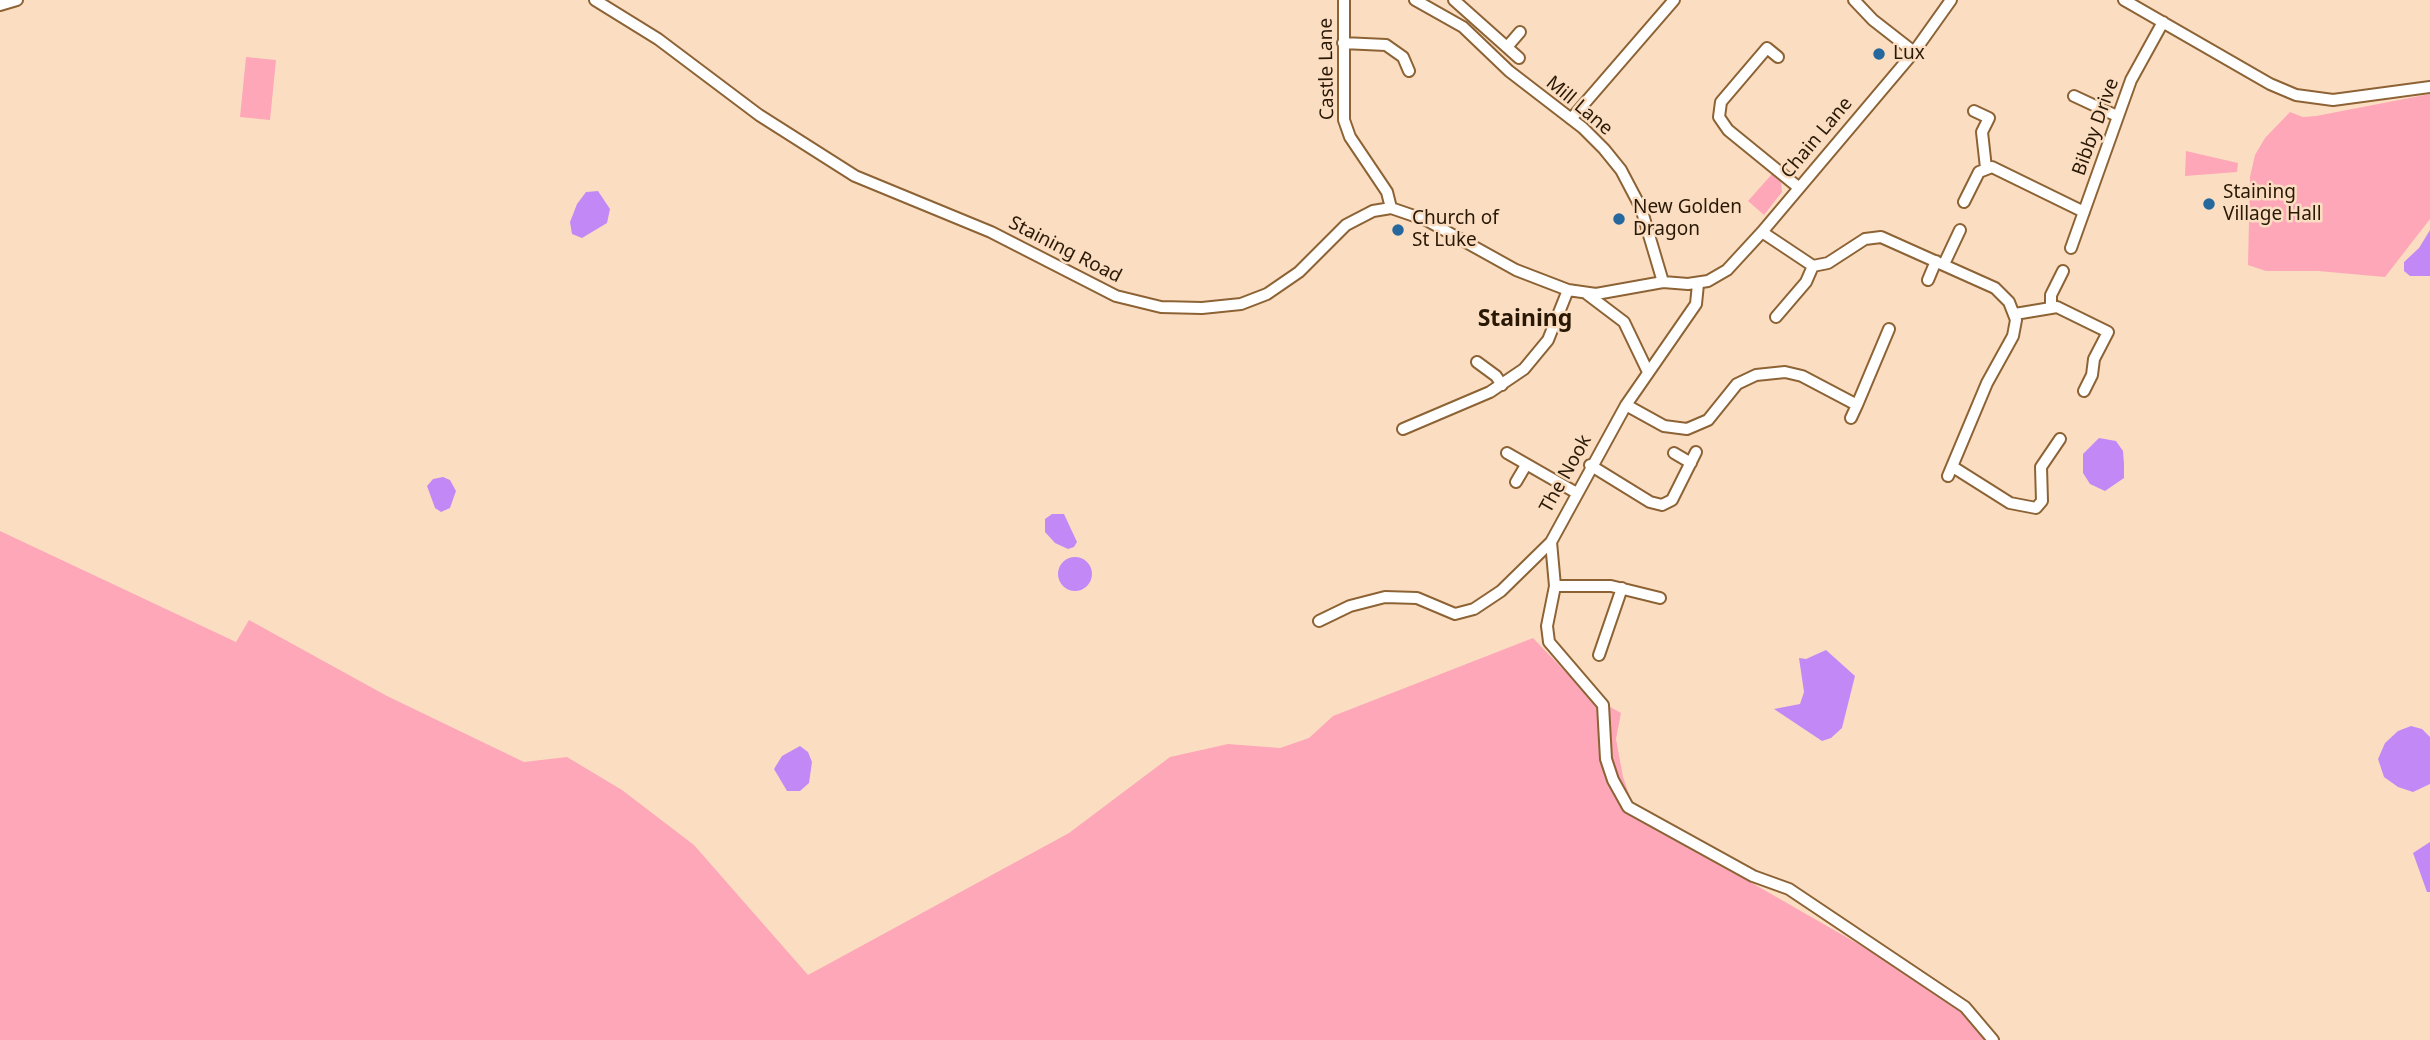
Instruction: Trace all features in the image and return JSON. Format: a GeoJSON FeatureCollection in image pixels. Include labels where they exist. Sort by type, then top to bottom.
{"type":"FeatureCollection","features":[{"type":"Feature","properties":{"kind":"street"},"geometry":{"type":"LineString","coordinates":[[0,5],[17,0]]}},
{"type":"Feature","properties":{"kind":"street","name":"Staining Road"},"geometry":{"type":"LineString","coordinates":[[595,0],[664,43],[751,109],[855,176],[991,232],[1101,290],[1132,301],[1161,307],[1202,308],[1253,300],[1298,272],[1346,225],[1373,211],[1391,208]]}},
{"type":"Feature","properties":{"kind":"street","name":"Castle Lane"},"geometry":{"type":"LineString","coordinates":[[1344,0],[1343,110],[1346,129],[1387,192],[1391,208]]}},
{"type":"Feature","properties":{"kind":"street","name":"Mill Lane"},"geometry":{"type":"LineString","coordinates":[[1415,0],[1463,27],[1508,71],[1571,118],[1604,149],[1633,191],[1644,214],[1662,282]]}},
{"type":"Feature","properties":{"kind":"street"},"geometry":{"type":"LineString","coordinates":[[1454,0],[1519,58]]}},
{"type":"Feature","properties":{"kind":"street"},"geometry":{"type":"LineString","coordinates":[[1571,118],[1674,0]]}},
{"type":"Feature","properties":{"kind":"street"},"geometry":{"type":"LineString","coordinates":[[1854,0],[1873,20],[1914,52]]}},
{"type":"Feature","properties":{"kind":"street","name":"Chain Lane"},"geometry":{"type":"LineString","coordinates":[[1698,284],[1727,270],[1762,232],[1914,52],[1951,0]]}},
{"type":"Feature","properties":{"kind":"street"},"geometry":{"type":"LineString","coordinates":[[2124,0],[2270,84],[2309,99],[2333,100],[2430,87]]}},
{"type":"Feature","properties":{"kind":"street","name":"Bibby Drive"},"geometry":{"type":"LineString","coordinates":[[2071,248],[2135,71],[2164,22]]}},
{"type":"Feature","properties":{"kind":"street"},"geometry":{"type":"LineString","coordinates":[[1507,47],[1520,32]]}},
{"type":"Feature","properties":{"kind":"street"},"geometry":{"type":"LineString","coordinates":[[1343,43],[1386,45],[1403,57],[1409,71]]}},
{"type":"Feature","properties":{"kind":"street"},"geometry":{"type":"LineString","coordinates":[[2203,44],[2206,56]]}},
{"type":"Feature","properties":{"kind":"street"},"geometry":{"type":"LineString","coordinates":[[1778,57],[1766,48],[1727,93],[1721,102],[1719,117],[1728,130],[1798,187]]}},
{"type":"Feature","properties":{"kind":"street"},"geometry":{"type":"LineString","coordinates":[[2074,96],[2117,116]]}},
{"type":"Feature","properties":{"kind":"street"},"geometry":{"type":"LineString","coordinates":[[1974,111],[1989,118],[1982,132],[1986,168]]}},
{"type":"Feature","properties":{"kind":"street"},"geometry":{"type":"LineString","coordinates":[[1964,202],[1976,176],[1986,168],[1995,167],[2084,212]]}},
{"type":"Feature","properties":{"kind":"street"},"geometry":{"type":"LineString","coordinates":[[1391,208],[1426,220],[1516,270],[1567,290],[1586,294],[1662,282],[1698,284]]}},
{"type":"Feature","properties":{"kind":"street"},"geometry":{"type":"LineString","coordinates":[[1928,280],[1960,230]]}},
{"type":"Feature","properties":{"kind":"street"},"geometry":{"type":"LineString","coordinates":[[1762,232],[1814,266],[1828,263],[1857,243],[1872,237],[1889,239],[1995,288],[2004,295],[2015,314],[2013,336],[1987,383],[1951,471],[2010,503],[2036,508],[2042,500],[2041,467],[2060,439]]}},
{"type":"Feature","properties":{"kind":"street"},"geometry":{"type":"LineString","coordinates":[[1776,317],[1806,282],[1814,266]]}},
{"type":"Feature","properties":{"kind":"street"},"geometry":{"type":"LineString","coordinates":[[2050,307],[2052,295],[2063,271]]}},
{"type":"Feature","properties":{"kind":"street","name":"The Nook"},"geometry":{"type":"LineString","coordinates":[[1698,284],[1696,304],[1626,405],[1590,465],[1550,542],[1555,586],[1547,626],[1549,642],[1603,705],[1606,759],[1613,780],[1628,807],[1754,876],[1788,889],[1965,1007],[1993,1040]]}},
{"type":"Feature","properties":{"kind":"street"},"geometry":{"type":"LineString","coordinates":[[1404,429],[1502,385],[1524,369],[1540,352],[1567,290]]}},
{"type":"Feature","properties":{"kind":"street"},"geometry":{"type":"LineString","coordinates":[[1586,294],[1623,322],[1647,372]]}},
{"type":"Feature","properties":{"kind":"street"},"geometry":{"type":"LineString","coordinates":[[1776,298],[1786,305]]}},
{"type":"Feature","properties":{"kind":"street"},"geometry":{"type":"LineString","coordinates":[[2015,314],[2050,307],[2064,310],[2108,332],[2094,359],[2092,376],[2084,391]]}},
{"type":"Feature","properties":{"kind":"street"},"geometry":{"type":"LineString","coordinates":[[1852,418],[1889,329]]}},
{"type":"Feature","properties":{"kind":"street"},"geometry":{"type":"LineString","coordinates":[[1477,362],[1496,376],[1502,385]]}},
{"type":"Feature","properties":{"kind":"street"},"geometry":{"type":"LineString","coordinates":[[1626,405],[1664,426],[1687,429],[1708,420],[1737,384],[1756,375],[1776,372],[1802,376],[1857,405]]}},
{"type":"Feature","properties":{"kind":"street"},"geometry":{"type":"LineString","coordinates":[[1507,453],[1576,492]]}},
{"type":"Feature","properties":{"kind":"street"},"geometry":{"type":"LineString","coordinates":[[1590,465],[1657,505],[1672,500],[1694,457],[1674,453]]}},
{"type":"Feature","properties":{"kind":"street"},"geometry":{"type":"LineString","coordinates":[[1516,482],[1526,465]]}},
{"type":"Feature","properties":{"kind":"street"},"geometry":{"type":"LineString","coordinates":[[1319,621],[1350,606],[1385,597],[1417,598],[1454,614],[1475,608],[1501,591],[1550,542]]}},
{"type":"Feature","properties":{"kind":"street"},"geometry":{"type":"LineString","coordinates":[[1555,586],[1622,588],[1660,598]]}},
{"type":"Feature","properties":{"kind":"street"},"geometry":{"type":"LineString","coordinates":[[1599,655],[1622,588]]}},
{"type":"Feature","properties":{"kind":"shaded area"},"geometry":{"type":"Polygon","coordinates":[[[246,57],[276,60],[270,120],[240,117],[246,57]]]}},
{"type":"Feature","properties":{"kind":"shaded area"},"geometry":{"type":"Polygon","coordinates":[[[2430,94],[2430,219],[2385,277],[2318,271],[2266,271],[2248,265],[2250,177],[2255,155],[2265,138],[2290,112],[2303,117],[2316,116],[2430,94]]]}},
{"type":"Feature","properties":{"kind":"shaded area"},"geometry":{"type":"Polygon","coordinates":[[[2186,151],[2238,163],[2237,172],[2185,176],[2186,151]]]}},
{"type":"Feature","properties":{"kind":"shaded area"},"geometry":{"type":"Polygon","coordinates":[[[1772,174],[1781,182],[1782,192],[1764,215],[1748,201],[1772,174]]]}},
{"type":"Feature","properties":{"kind":"shaded area"},"geometry":{"type":"Polygon","coordinates":[[[598,191],[610,209],[607,223],[582,238],[572,234],[570,222],[577,204],[586,192],[598,191]]]}},
{"type":"Feature","properties":{"kind":"shaded area"},"geometry":{"type":"Polygon","coordinates":[[[2430,230],[2430,276],[2410,276],[2404,271],[2404,262],[2419,248],[2430,230]]]}},
{"type":"Feature","properties":{"kind":"shaded area"},"geometry":{"type":"Polygon","coordinates":[[[2099,438],[2116,441],[2123,451],[2124,478],[2105,491],[2090,484],[2083,473],[2083,454],[2099,438]]]}},
{"type":"Feature","properties":{"kind":"shaded area"},"geometry":{"type":"Polygon","coordinates":[[[443,477],[450,480],[456,491],[450,508],[441,512],[435,508],[427,486],[433,479],[443,477]]]}},
{"type":"Feature","properties":{"kind":"shaded area"},"geometry":{"type":"Polygon","coordinates":[[[1052,514],[1064,514],[1077,542],[1074,547],[1068,549],[1055,543],[1045,532],[1045,519],[1052,514]]]}},
{"type":"Feature","properties":{"kind":"shaded area"},"geometry":{"type":"Polygon","coordinates":[[[0,531],[236,642],[249,620],[387,696],[524,762],[567,757],[622,790],[694,845],[808,975],[1069,833],[1170,757],[1228,744],[1280,748],[1309,738],[1333,716],[1533,638],[1587,694],[1621,713],[1616,739],[1623,777],[1637,817],[1874,953],[1962,1013],[1987,1040],[0,1040],[0,531]]]}},
{"type":"Feature","properties":{"kind":"shaded area"},"geometry":{"type":"Polygon","coordinates":[[[1075,557],[1087,562],[1092,574],[1087,586],[1075,591],[1063,586],[1058,574],[1063,562],[1075,557]]]}},
{"type":"Feature","properties":{"kind":"shaded area"},"geometry":{"type":"Polygon","coordinates":[[[1826,650],[1855,676],[1842,728],[1831,738],[1822,741],[1774,709],[1800,704],[1804,692],[1799,658],[1806,659],[1826,650]]]}},
{"type":"Feature","properties":{"kind":"shaded area"},"geometry":{"type":"Polygon","coordinates":[[[2411,726],[2422,729],[2430,737],[2430,784],[2413,792],[2398,787],[2384,777],[2378,759],[2385,743],[2398,731],[2411,726]]]}},
{"type":"Feature","properties":{"kind":"shaded area"},"geometry":{"type":"Polygon","coordinates":[[[800,746],[808,752],[812,762],[809,783],[800,791],[787,791],[774,769],[782,756],[800,746]]]}},
{"type":"Feature","properties":{"kind":"shaded area"},"geometry":{"type":"Polygon","coordinates":[[[2430,842],[2430,892],[2427,892],[2413,853],[2430,842]]]}},
{"type":"Feature","properties":{"kind":"place","name":"Lux"},"geometry":{"type":"Point","coordinates":[1879,54]}},
{"type":"Feature","properties":{"kind":"place","name":"Staining Village Hall"},"geometry":{"type":"Point","coordinates":[2209,204]}},
{"type":"Feature","properties":{"kind":"place","name":"New Golden Dragon"},"geometry":{"type":"Point","coordinates":[1619,219]}},
{"type":"Feature","properties":{"kind":"place","name":"Church of St Luke"},"geometry":{"type":"Point","coordinates":[1398,230]}},
{"type":"Feature","properties":{"kind":"district","name":"Staining"},"geometry":{"type":"Point","coordinates":[1525,319]}}]}
